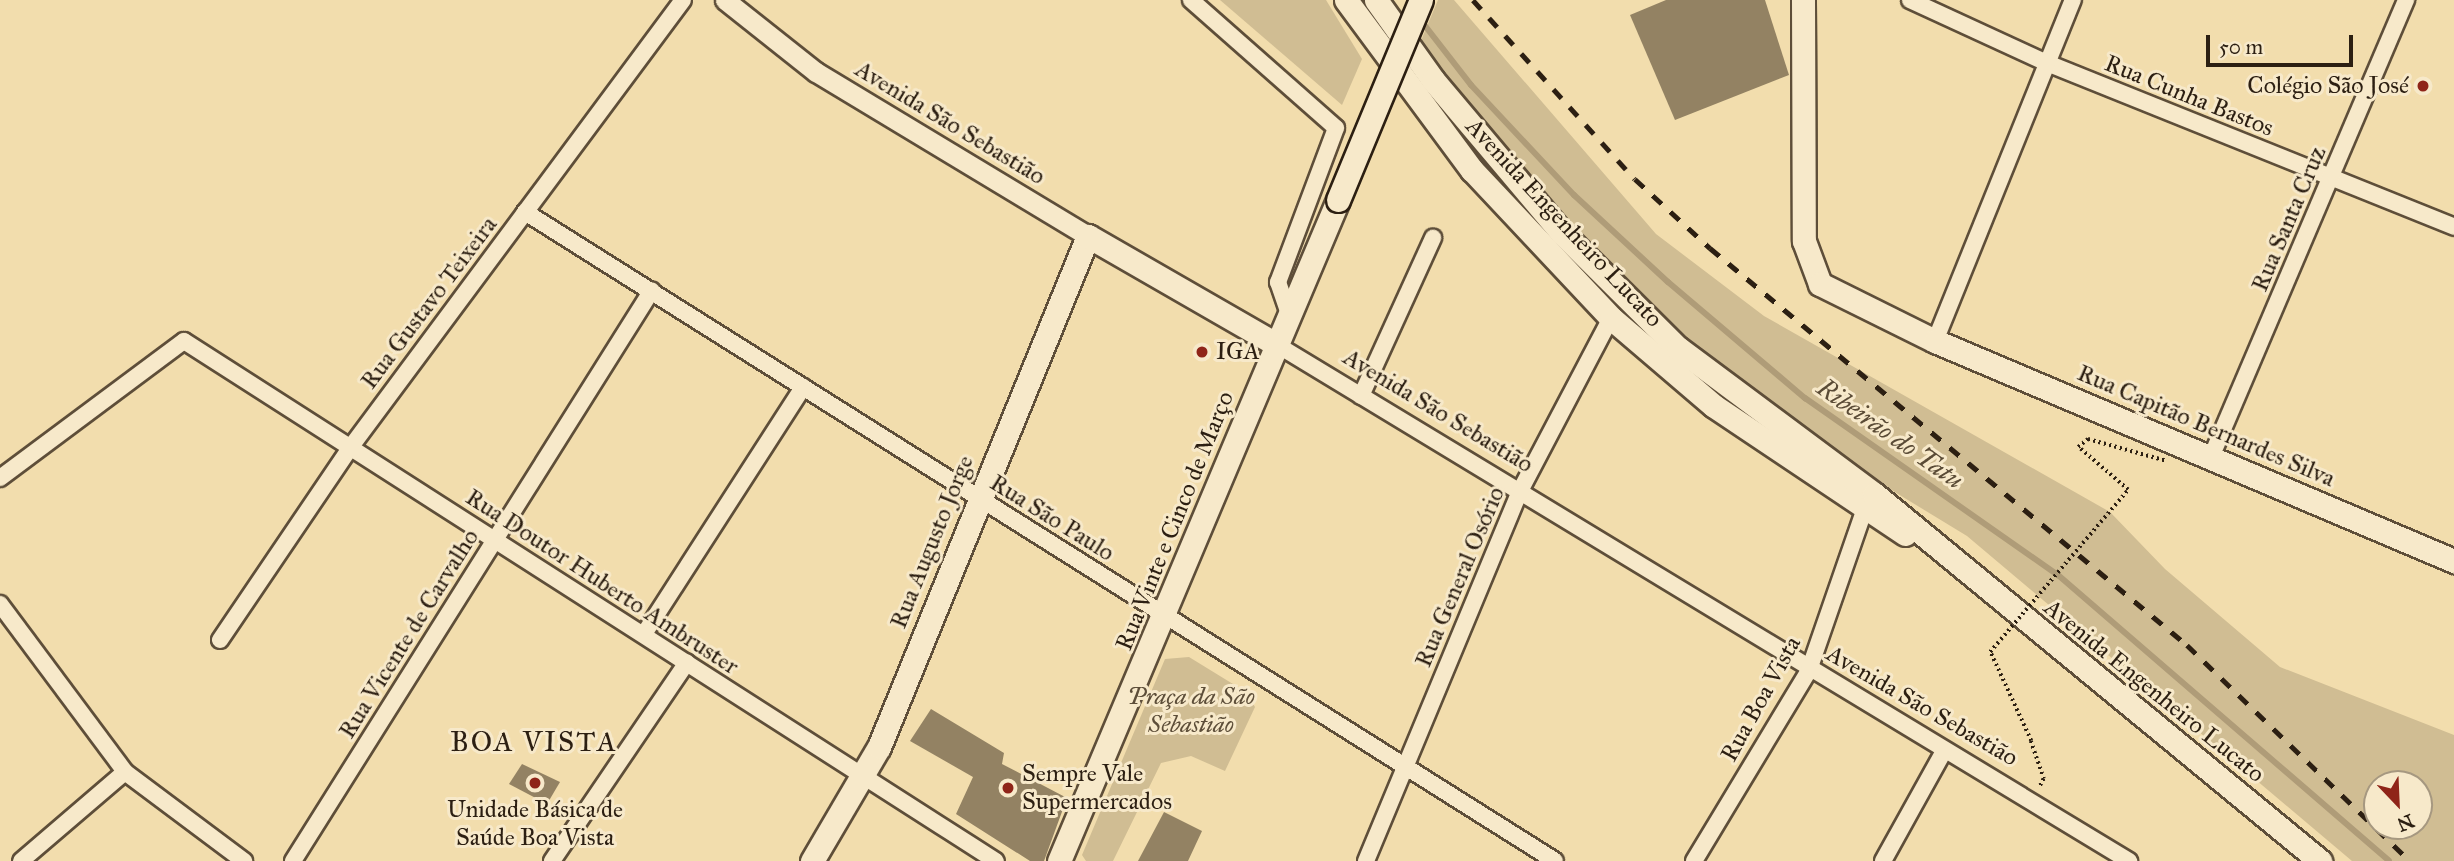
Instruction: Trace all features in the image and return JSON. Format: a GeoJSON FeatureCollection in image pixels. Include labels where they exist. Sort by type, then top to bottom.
{"type":"FeatureCollection","features":[{"type":"Feature","properties":{"kind":"main road","name":"Avenida Engenheiro Lucato"},"geometry":{"type":"LineString","coordinates":[[1346,0],[1472,170],[1611,318],[1714,406],[1869,502],[1955,562],[2320,861]]}},
{"type":"Feature","properties":{"kind":"main road","name":"Avenida Engenheiro Lucato"},"geometry":{"type":"LineString","coordinates":[[1376,0],[1433,80],[1562,233],[1678,348],[1869,502]]}},
{"type":"Feature","properties":{"kind":"main road","name":"Rua Vinte e Cinco de Março"},"geometry":{"type":"LineString","coordinates":[[1059,861],[1167,617],[1274,343],[1338,201],[1421,0]]}},
{"type":"Feature","properties":{"kind":"main road","name":"Rua Capitão Bernardes Silva"},"geometry":{"type":"LineString","coordinates":[[1804,1],[1807,264],[1837,296],[1936,341],[2212,455],[2454,561]]}},
{"type":"Feature","properties":{"kind":"main road","name":"Avenida São Sebastião"},"geometry":{"type":"LineString","coordinates":[[1088,236],[1274,343]]}},
{"type":"Feature","properties":{"kind":"main road","name":"Rua Augusto Jorge"},"geometry":{"type":"LineString","coordinates":[[812,861],[863,780],[977,497],[1088,236]]}},
{"type":"Feature","properties":{"kind":"main road"},"geometry":{"type":"LineString","coordinates":[[1611,318],[1634,319],[1678,348]]}},
{"type":"Feature","properties":{"kind":"street","name":"Rua Gustavo Teixeira"},"geometry":{"type":"LineString","coordinates":[[220,640],[350,448],[683,0]]}},
{"type":"Feature","properties":{"kind":"street","name":"Avenida São Sebastião"},"geometry":{"type":"LineString","coordinates":[[724,0],[816,72],[1088,236]]}},
{"type":"Feature","properties":{"kind":"street"},"geometry":{"type":"LineString","coordinates":[[1191,0],[1336,128],[1278,282],[1288,311]]}},
{"type":"Feature","properties":{"kind":"street","name":"Rua Cunha Bastos"},"geometry":{"type":"LineString","coordinates":[[1910,0],[2047,63],[2454,227]]}},
{"type":"Feature","properties":{"kind":"street"},"geometry":{"type":"LineString","coordinates":[[1936,341],[2073,0]]}},
{"type":"Feature","properties":{"kind":"street","name":"Rua Santa Cruz"},"geometry":{"type":"LineString","coordinates":[[2212,455],[2406,0]]}},
{"type":"Feature","properties":{"kind":"street","name":"Rua São Paulo"},"geometry":{"type":"LineString","coordinates":[[526,212],[1555,861]]}},
{"type":"Feature","properties":{"kind":"street"},"geometry":{"type":"LineString","coordinates":[[1361,396],[1433,238]]}},
{"type":"Feature","properties":{"kind":"street","name":"Rua Vicente de Carvalho"},"geometry":{"type":"LineString","coordinates":[[293,861],[652,289]]}},
{"type":"Feature","properties":{"kind":"street","name":"Rua General Osório"},"geometry":{"type":"LineString","coordinates":[[1366,861],[1520,491],[1611,318]]}},
{"type":"Feature","properties":{"kind":"street","name":"Rua Doutor Huberto Ambruster"},"geometry":{"type":"LineString","coordinates":[[0,478],[184,341],[644,634],[863,780],[996,861]]}},
{"type":"Feature","properties":{"kind":"street","name":"Avenida São Sebastião"},"geometry":{"type":"LineString","coordinates":[[1274,343],[1520,491],[1808,670],[2032,800],[2129,861]]}},
{"type":"Feature","properties":{"kind":"street"},"geometry":{"type":"LineString","coordinates":[[644,634],[803,387]]}},
{"type":"Feature","properties":{"kind":"street","name":"Rua Boa Vista"},"geometry":{"type":"LineString","coordinates":[[1694,861],[1808,670],[1869,502]]}},
{"type":"Feature","properties":{"kind":"street"},"geometry":{"type":"LineString","coordinates":[[0,604],[125,772],[244,861]]}},
{"type":"Feature","properties":{"kind":"street"},"geometry":{"type":"LineString","coordinates":[[552,861],[687,662]]}},
{"type":"Feature","properties":{"kind":"street"},"geometry":{"type":"LineString","coordinates":[[1883,861],[1944,751]]}},
{"type":"Feature","properties":{"kind":"street"},"geometry":{"type":"LineString","coordinates":[[21,861],[125,772]]}},
{"type":"Feature","properties":{"kind":"path"},"geometry":{"type":"LineString","coordinates":[[2032,800],[2044,779],[2031,741],[1990,652],[2128,490],[2078,447],[2088,439],[2167,461]]}},
{"type":"Feature","properties":{"kind":"green space"},"geometry":{"type":"Polygon","coordinates":[[[1220,0],[1326,0],[1362,59],[1342,105],[1220,0]]]}},
{"type":"Feature","properties":{"kind":"green space"},"geometry":{"type":"Polygon","coordinates":[[[1438,0],[1454,0],[1656,234],[1764,316],[2110,512],[2165,569],[2280,667],[2454,735],[2454,861],[2352,861],[1967,536],[1857,469],[1667,324],[1590,245],[1420,43],[1438,0]]]}},
{"type":"Feature","properties":{"kind":"green space","name":"Praça da São Sebastião"},"geometry":{"type":"Polygon","coordinates":[[[1189,657],[1246,692],[1255,707],[1225,771],[1191,756],[1161,763],[1113,861],[1086,861],[1082,855],[1165,659],[1189,657]]]}},
{"type":"Feature","properties":{"kind":"building"},"geometry":{"type":"Polygon","coordinates":[[[1666,0],[1765,0],[1789,75],[1675,120],[1630,15],[1666,0]]]}},
{"type":"Feature","properties":{"kind":"building","name":"Sempre Vale Supermercados"},"geometry":{"type":"Polygon","coordinates":[[[931,709],[1004,753],[1002,764],[1067,798],[1044,861],[1030,861],[956,814],[973,777],[910,741],[931,709]]]}},
{"type":"Feature","properties":{"kind":"building","name":"Unidade Básica de Saúde Boa Vista"},"geometry":{"type":"Polygon","coordinates":[[[522,764],[560,782],[547,804],[509,784],[522,764]]]}},
{"type":"Feature","properties":{"kind":"building"},"geometry":{"type":"Polygon","coordinates":[[[1164,812],[1202,831],[1188,861],[1138,861],[1164,812]]]}},
{"type":"Feature","properties":{"kind":"waterway","name":"Ribeirão do Tatu"},"geometry":{"type":"LineString","coordinates":[[1419,18],[1471,85],[1574,195],[1668,282],[1805,398],[2058,575],[2389,861]]}},
{"type":"Feature","properties":{"kind":"railway"},"geometry":{"type":"LineString","coordinates":[[1473,0],[1635,179],[1710,248],[2187,645],[2410,861]]}},
{"type":"Feature","properties":{"kind":"place","name":"Colégio São José"},"geometry":{"type":"Point","coordinates":[2423,86]}},
{"type":"Feature","properties":{"kind":"place","name":"IGA"},"geometry":{"type":"Point","coordinates":[1202,352]}},
{"type":"Feature","properties":{"kind":"place","name":"Unidade Básica de Saúde Boa Vista"},"geometry":{"type":"Point","coordinates":[535,783]}},
{"type":"Feature","properties":{"kind":"place","name":"Sempre Vale Supermercados"},"geometry":{"type":"Point","coordinates":[1008,788]}},
{"type":"Feature","properties":{"kind":"district","name":"BOA VISTA"},"geometry":{"type":"Point","coordinates":[534,742]}}]}
